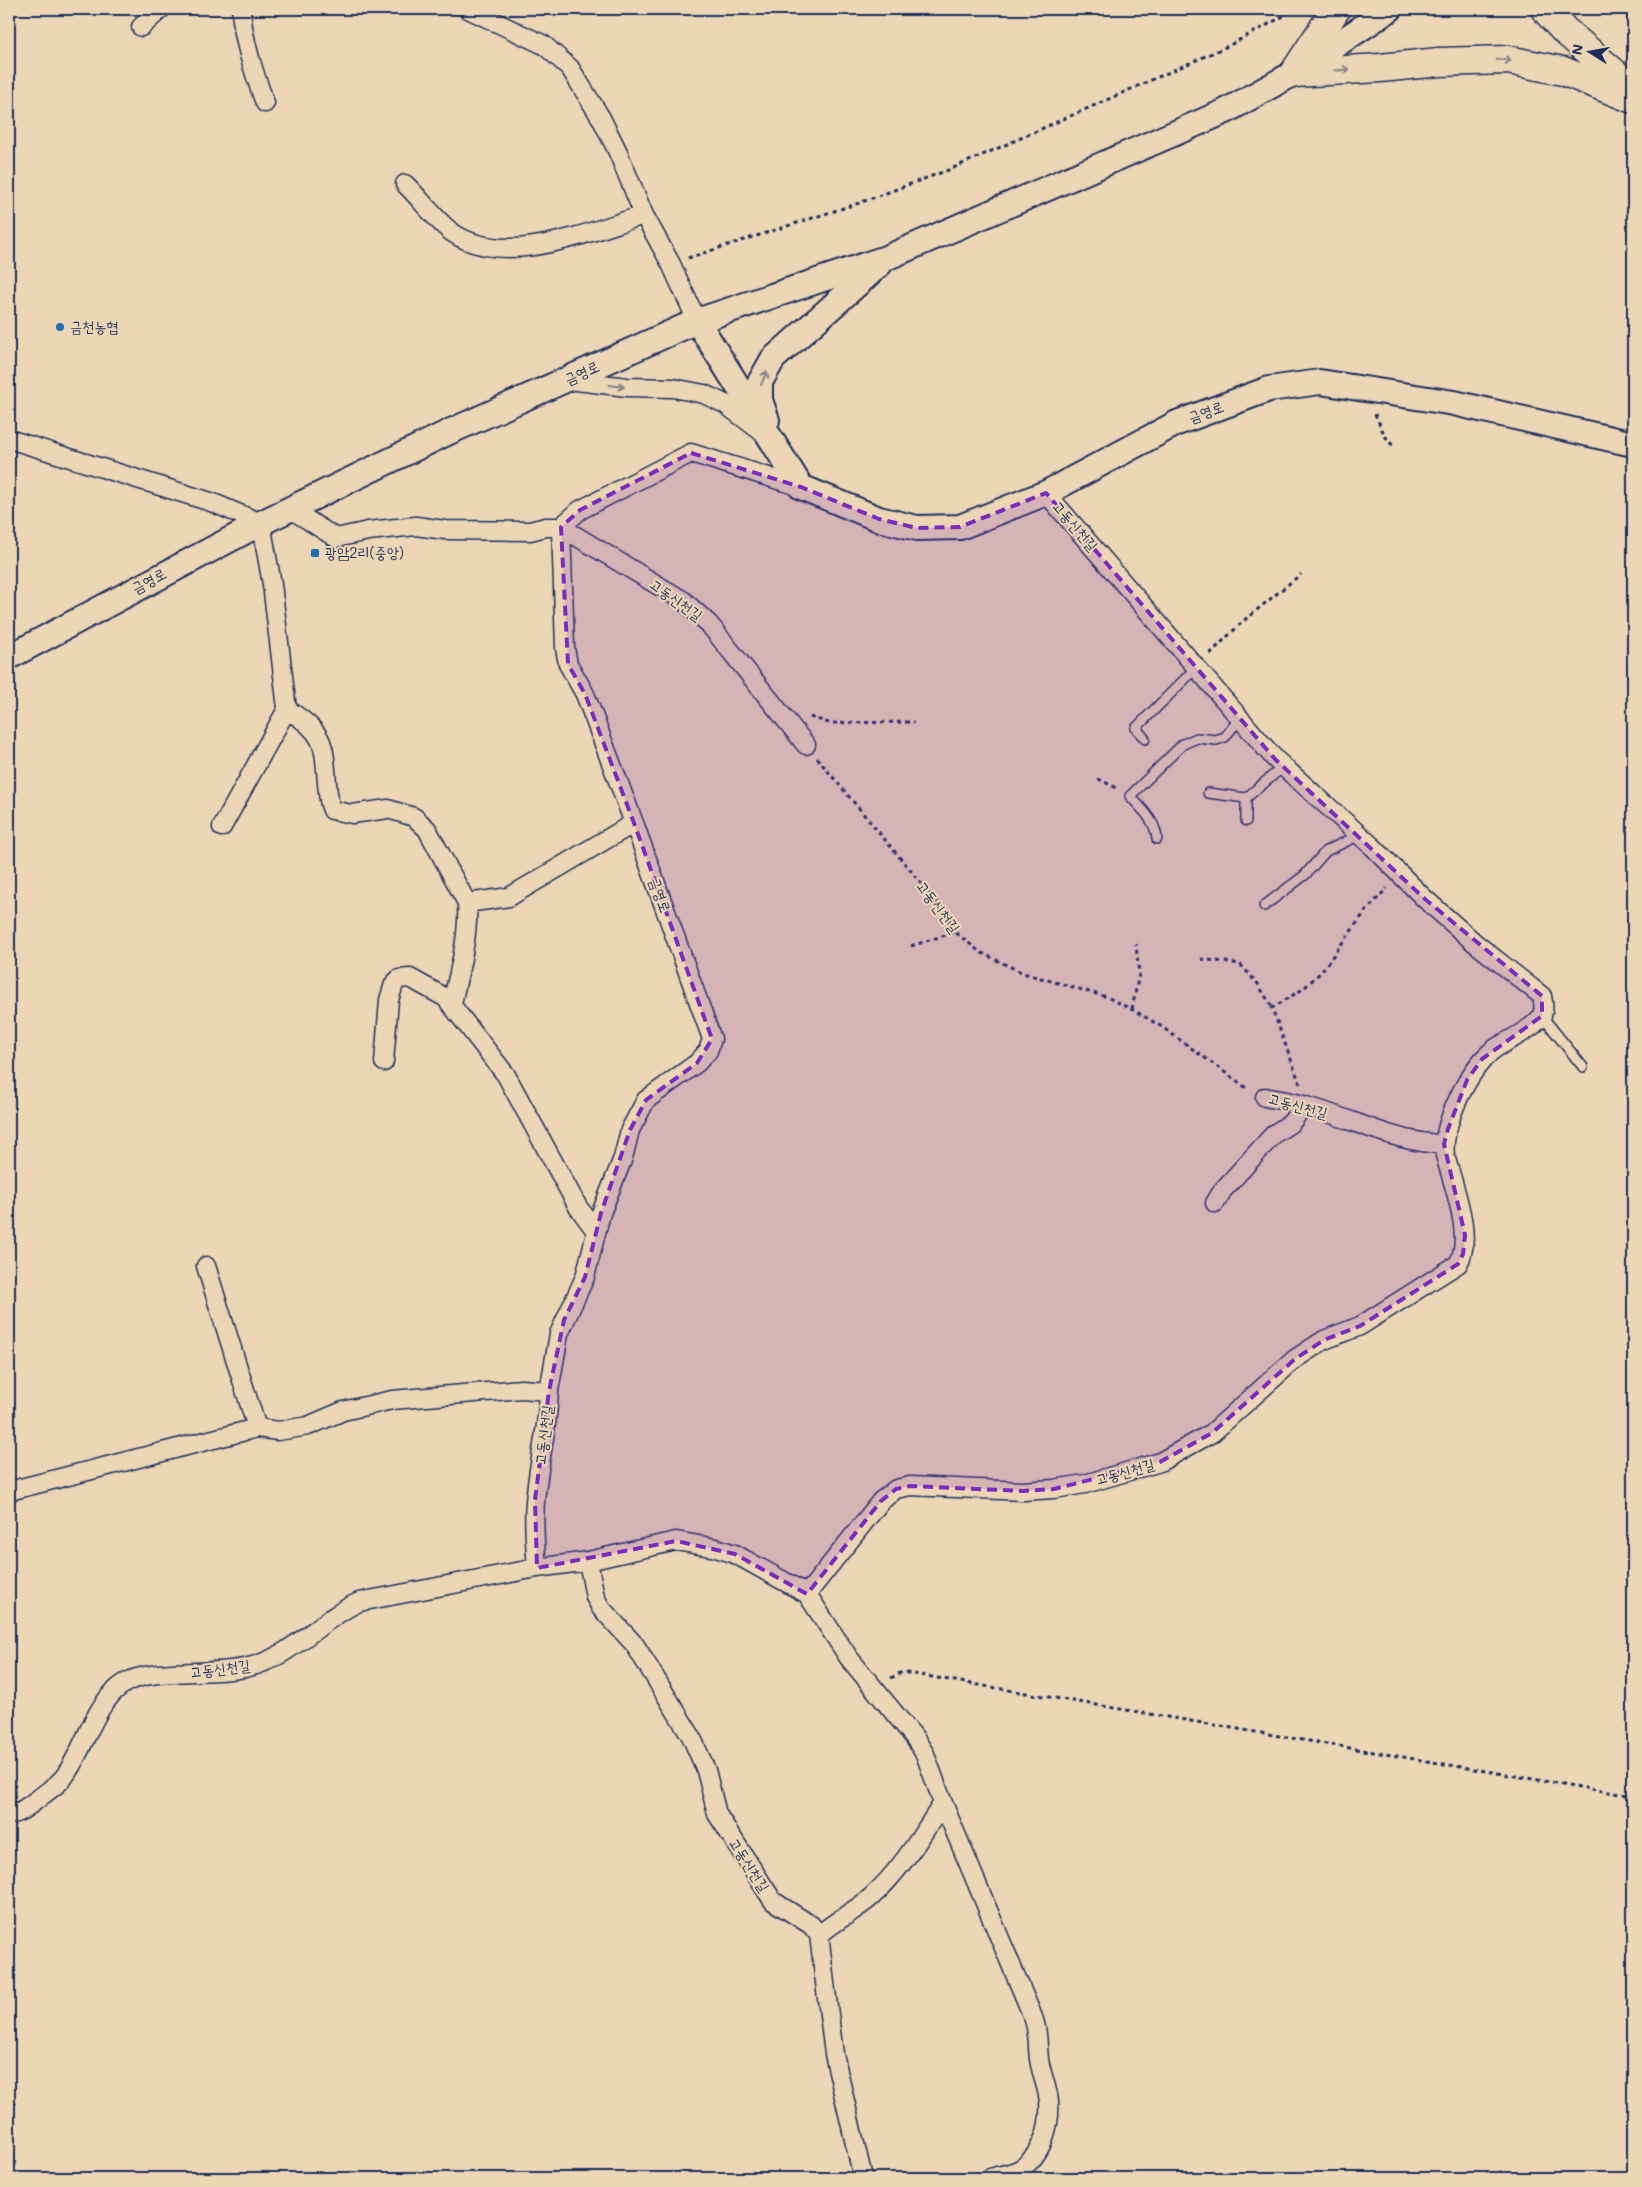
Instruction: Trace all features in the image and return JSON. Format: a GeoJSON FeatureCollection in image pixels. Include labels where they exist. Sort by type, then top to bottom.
{"type":"FeatureCollection","features":[{"type":"Feature","properties":{"kind":"highway"},"geometry":{"type":"LineString","coordinates":[[1294,73],[1336,9]]}},
{"type":"Feature","properties":{"kind":"highway"},"geometry":{"type":"LineString","coordinates":[[1545,9],[1564,30],[1633,89]]}},
{"type":"Feature","properties":{"kind":"highway"},"geometry":{"type":"LineString","coordinates":[[1294,73],[1380,68],[1439,62],[1508,60],[1563,71],[1633,99]]}},
{"type":"Feature","properties":{"kind":"street"},"geometry":{"type":"LineString","coordinates":[[141,27],[161,9]]}},
{"type":"Feature","properties":{"kind":"street"},"geometry":{"type":"LineString","coordinates":[[241,9],[242,24],[255,76],[265,103]]}},
{"type":"Feature","properties":{"kind":"street"},"geometry":{"type":"LineString","coordinates":[[468,9],[544,45],[570,68],[605,126],[644,215],[671,264],[697,321],[801,487]]}},
{"type":"Feature","properties":{"kind":"street"},"geometry":{"type":"LineString","coordinates":[[773,441],[760,400],[760,382],[773,359],[886,258],[1226,111],[1294,73],[1390,9]]}},
{"type":"Feature","properties":{"kind":"street"},"geometry":{"type":"LineString","coordinates":[[405,184],[452,232],[464,239],[500,247],[549,244],[644,215]]}},
{"type":"Feature","properties":{"kind":"street","name":"금영로"},"geometry":{"type":"LineString","coordinates":[[9,657],[261,523],[292,510],[449,432],[697,321],[886,258]]}},
{"type":"Feature","properties":{"kind":"street"},"geometry":{"type":"LineString","coordinates":[[568,380],[627,387],[673,388],[704,394],[725,404],[773,441]]}},
{"type":"Feature","properties":{"kind":"street","name":"금영로"},"geometry":{"type":"LineString","coordinates":[[596,1231],[623,1158],[630,1130],[646,1100],[697,1063],[708,1051],[712,1039],[585,694],[568,664],[565,648],[561,527],[580,510],[691,453],[801,487],[879,519],[917,528],[960,527],[1046,493],[1177,423],[1268,389],[1320,382],[1454,404],[1633,444]]}},
{"type":"Feature","properties":{"kind":"street"},"geometry":{"type":"LineString","coordinates":[[9,440],[211,502],[261,523],[272,584],[286,709],[222,827]]}},
{"type":"Feature","properties":{"kind":"street","name":"고동신천길"},"geometry":{"type":"LineString","coordinates":[[1046,493],[1283,767],[1360,835],[1399,875],[1475,944],[1542,996],[1544,1007],[1542,1016]]}},
{"type":"Feature","properties":{"kind":"street"},"geometry":{"type":"LineString","coordinates":[[292,510],[336,538],[368,531],[416,526],[445,530],[530,531],[546,527],[561,527]]}},
{"type":"Feature","properties":{"kind":"street","name":"고동신천길"},"geometry":{"type":"LineString","coordinates":[[561,527],[684,601],[709,624],[806,745]]}},
{"type":"Feature","properties":{"kind":"street"},"geometry":{"type":"LineString","coordinates":[[286,709],[308,723],[321,738],[325,752],[332,810],[352,814],[388,809],[414,817],[427,830],[466,903],[468,916],[452,1004]]}},
{"type":"Feature","properties":{"kind":"street"},"geometry":{"type":"LineString","coordinates":[[466,903],[509,897],[634,823]]}},
{"type":"Feature","properties":{"kind":"street"},"geometry":{"type":"LineString","coordinates":[[384,1062],[389,1000],[392,988],[399,979],[410,978],[446,998],[506,1075],[578,1207],[596,1231]]}},
{"type":"Feature","properties":{"kind":"street"},"geometry":{"type":"LineString","coordinates":[[1444,1144],[1467,1080],[1482,1059],[1519,1035],[1542,1016]]}},
{"type":"Feature","properties":{"kind":"street","name":"고동신천길"},"geometry":{"type":"LineString","coordinates":[[807,1594],[881,1501],[896,1489],[910,1486],[1024,1491],[1054,1489],[1085,1484],[1160,1462],[1212,1433],[1294,1359],[1324,1340],[1360,1326],[1458,1264],[1464,1254],[1464,1235],[1444,1144],[1431,1144],[1384,1134],[1304,1105],[1264,1097]]}},
{"type":"Feature","properties":{"kind":"street"},"geometry":{"type":"LineString","coordinates":[[1216,1203],[1223,1190],[1274,1134],[1291,1123],[1304,1105]]}},
{"type":"Feature","properties":{"kind":"street","name":"고동신천길"},"geometry":{"type":"LineString","coordinates":[[537,1568],[534,1520],[535,1500],[549,1412],[549,1391],[559,1334],[585,1277],[596,1231]]}},
{"type":"Feature","properties":{"kind":"street"},"geometry":{"type":"LineString","coordinates":[[206,1266],[257,1428]]}},
{"type":"Feature","properties":{"kind":"street","name":"고동신천길"},"geometry":{"type":"LineString","coordinates":[[9,1491],[257,1428],[278,1431],[308,1426],[344,1410],[392,1400],[521,1390],[549,1391]]}},
{"type":"Feature","properties":{"kind":"street","name":"고동신천길"},"geometry":{"type":"LineString","coordinates":[[9,1816],[18,1813],[62,1780],[108,1697],[126,1683],[141,1676],[224,1670],[256,1665],[278,1654],[341,1610],[359,1602],[537,1568],[588,1561],[676,1541],[716,1548],[735,1554],[807,1594],[849,1658],[914,1737],[925,1754],[943,1803],[1038,2031],[1039,2058],[1049,2101],[1044,2138],[1036,2156],[1019,2169],[990,2178]]}},
{"type":"Feature","properties":{"kind":"street","name":"고동신천길"},"geometry":{"type":"LineString","coordinates":[[588,1561],[595,1597],[601,1608],[634,1645],[691,1736],[706,1770],[716,1814],[773,1901],[811,1925],[819,1935]]}},
{"type":"Feature","properties":{"kind":"street"},"geometry":{"type":"LineString","coordinates":[[863,2178],[834,2054],[819,1935],[871,1897],[905,1858],[943,1803]]}},
{"type":"Feature","properties":{"kind":"lane"},"geometry":{"type":"LineString","coordinates":[[1145,739],[1136,728],[1197,667]]}},
{"type":"Feature","properties":{"kind":"lane"},"geometry":{"type":"LineString","coordinates":[[1157,839],[1147,814],[1130,796],[1183,744],[1196,738],[1216,740],[1225,737],[1240,718]]}},
{"type":"Feature","properties":{"kind":"lane"},"geometry":{"type":"LineString","coordinates":[[1208,792],[1246,798],[1283,767]]}},
{"type":"Feature","properties":{"kind":"lane"},"geometry":{"type":"LineString","coordinates":[[1246,798],[1246,821]]}},
{"type":"Feature","properties":{"kind":"lane"},"geometry":{"type":"LineString","coordinates":[[1264,906],[1305,875],[1326,851],[1360,835]]}},
{"type":"Feature","properties":{"kind":"lane"},"geometry":{"type":"LineString","coordinates":[[1542,1016],[1583,1067]]}},
{"type":"Feature","properties":{"kind":"path"},"geometry":{"type":"LineString","coordinates":[[671,264],[859,203],[951,170],[1228,46],[1282,17],[1291,9]]}},
{"type":"Feature","properties":{"kind":"path"},"geometry":{"type":"LineString","coordinates":[[1376,391],[1375,414],[1385,436],[1393,446]]}},
{"type":"Feature","properties":{"kind":"path"},"geometry":{"type":"LineString","coordinates":[[1197,667],[1242,622],[1301,574]]}},
{"type":"Feature","properties":{"kind":"path"},"geometry":{"type":"LineString","coordinates":[[846,723],[914,722]]}},
{"type":"Feature","properties":{"kind":"path","name":"고동신천길"},"geometry":{"type":"LineString","coordinates":[[806,745],[945,912],[955,932],[980,952],[1000,964],[1049,982],[1107,997],[1132,1009],[1162,1027],[1247,1089],[1264,1097]]}},
{"type":"Feature","properties":{"kind":"path"},"geometry":{"type":"LineString","coordinates":[[1098,779],[1130,796]]}},
{"type":"Feature","properties":{"kind":"path"},"geometry":{"type":"LineString","coordinates":[[1272,1007],[1303,989],[1321,972],[1366,912],[1399,875]]}},
{"type":"Feature","properties":{"kind":"path"},"geometry":{"type":"LineString","coordinates":[[911,946],[955,932]]}},
{"type":"Feature","properties":{"kind":"path"},"geometry":{"type":"LineString","coordinates":[[1132,1009],[1139,974],[1136,944]]}},
{"type":"Feature","properties":{"kind":"path"},"geometry":{"type":"LineString","coordinates":[[1201,959],[1240,964],[1258,984],[1272,1007],[1283,1043],[1303,1091],[1304,1105]]}},
{"type":"Feature","properties":{"kind":"path"},"geometry":{"type":"LineString","coordinates":[[874,1688],[902,1672],[1633,1796]]}},
{"type":"Feature","properties":{"kind":"highlighted area"},"geometry":{"type":"Polygon","coordinates":[[[691,453],[801,487],[879,519],[917,528],[960,527],[1046,493],[1275,759],[1425,899],[1542,996],[1542,1016],[1482,1059],[1467,1080],[1448,1129],[1444,1144],[1465,1235],[1463,1254],[1458,1264],[1360,1326],[1324,1340],[1295,1359],[1212,1433],[1160,1462],[1054,1489],[1023,1491],[910,1486],[896,1489],[881,1501],[807,1594],[735,1554],[676,1541],[537,1568],[535,1500],[549,1391],[564,1320],[585,1277],[601,1213],[630,1130],[646,1100],[697,1063],[712,1039],[585,694],[568,664],[561,527],[580,510],[691,453]]]}},
{"type":"Feature","properties":{"kind":"place","name":"금천농협"},"geometry":{"type":"Point","coordinates":[60,327]}},
{"type":"Feature","properties":{"kind":"place","name":"광암2리(중앙)"},"geometry":{"type":"Point","coordinates":[315,553]}}]}
